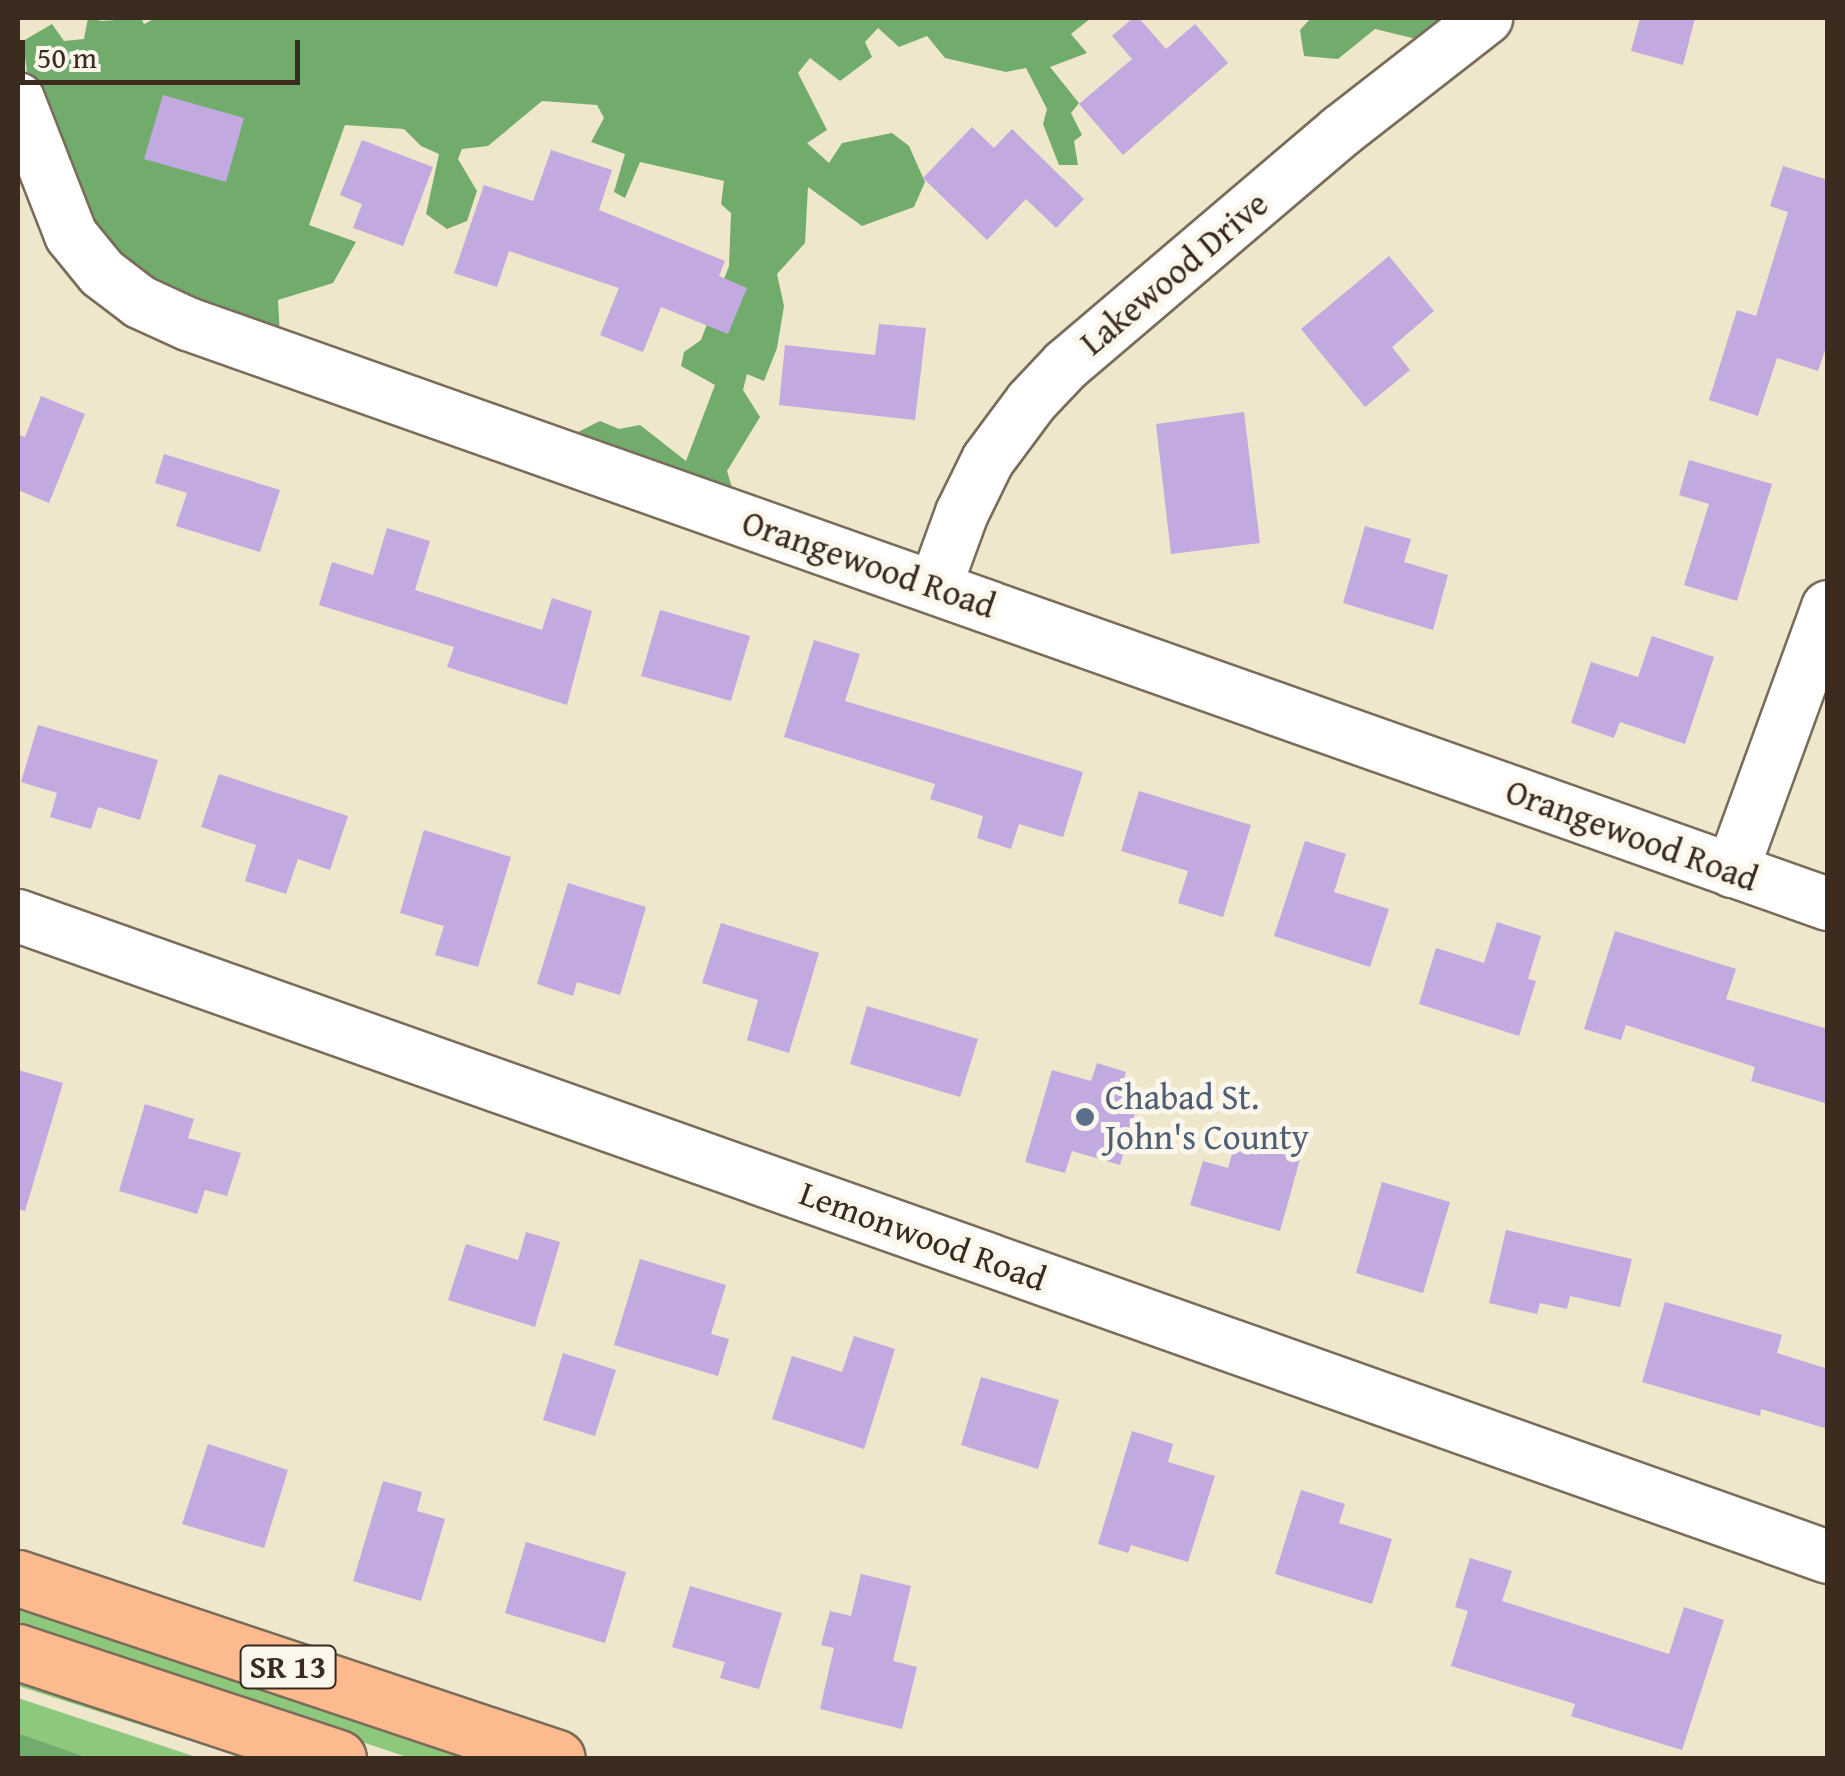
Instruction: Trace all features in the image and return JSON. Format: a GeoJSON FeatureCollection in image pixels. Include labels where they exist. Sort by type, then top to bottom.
{"type":"FeatureCollection","features":[{"type":"Feature","properties":{"kind":"main road","name":"SR 13"},"geometry":{"type":"LineString","coordinates":[[18,1578],[557,1758]]}},
{"type":"Feature","properties":{"kind":"main road","name":"SR 13"},"geometry":{"type":"LineString","coordinates":[[18,1652],[338,1758]]}},
{"type":"Feature","properties":{"kind":"street","name":"Lakewood Drive"},"geometry":{"type":"LineString","coordinates":[[936,587],[962,512],[988,460],[1042,390],[1340,131],[1486,18]]}},
{"type":"Feature","properties":{"kind":"street","name":"Orangewood Road"},"geometry":{"type":"LineString","coordinates":[[18,99],[71,235],[102,273],[140,302],[188,324],[1828,904]]}},
{"type":"Feature","properties":{"kind":"street"},"geometry":{"type":"LineString","coordinates":[[1732,871],[1828,608]]}},
{"type":"Feature","properties":{"kind":"street","name":"Lemonwood Road"},"geometry":{"type":"LineString","coordinates":[[18,916],[1828,1557]]}},
{"type":"Feature","properties":{"kind":"green space"},"geometry":{"type":"Polygon","coordinates":[[[88,18],[141,18],[144,24],[156,18],[1091,18],[1071,34],[1087,53],[1050,67],[1079,103],[1071,113],[1082,135],[1074,141],[1078,165],[1059,165],[1043,124],[1047,109],[1026,68],[1006,72],[945,58],[927,36],[899,47],[878,28],[865,42],[872,57],[840,81],[810,58],[798,73],[827,130],[807,143],[829,163],[842,143],[892,133],[909,146],[925,182],[914,207],[862,226],[808,187],[805,243],[777,274],[784,306],[777,348],[764,381],[747,374],[743,390],[760,417],[727,471],[734,494],[574,434],[600,421],[619,429],[640,425],[686,461],[715,385],[681,366],[684,352],[701,340],[729,266],[731,213],[721,204],[724,181],[640,162],[625,198],[614,192],[625,154],[591,142],[604,118],[597,105],[542,101],[488,146],[462,149],[458,159],[477,191],[467,221],[447,229],[426,214],[439,154],[421,146],[404,129],[345,125],[309,225],[356,242],[333,283],[278,300],[280,336],[170,295],[124,265],[88,221],[29,88],[23,41],[52,24],[64,41],[84,39],[88,18]]]}},
{"type":"Feature","properties":{"kind":"green space"},"geometry":{"type":"Polygon","coordinates":[[[1311,18],[1450,18],[1425,41],[1375,29],[1338,59],[1304,56],[1300,30],[1311,18]]]}},
{"type":"Feature","properties":{"kind":"green space"},"geometry":{"type":"Polygon","coordinates":[[[18,1596],[490,1758],[410,1758],[18,1627],[18,1596]]]}},
{"type":"Feature","properties":{"kind":"green space"},"geometry":{"type":"Polygon","coordinates":[[[18,1681],[183,1738],[244,1758],[18,1686],[18,1681]]]}},
{"type":"Feature","properties":{"kind":"green space"},"geometry":{"type":"Polygon","coordinates":[[[18,1698],[199,1758],[89,1758],[18,1733],[18,1698]]]}},
{"type":"Feature","properties":{"kind":"green space"},"geometry":{"type":"Polygon","coordinates":[[[18,1733],[89,1758],[18,1758],[18,1733]]]}},
{"type":"Feature","properties":{"kind":"building"},"geometry":{"type":"Polygon","coordinates":[[[1133,18],[1139,18],[1166,49],[1195,24],[1228,63],[1123,155],[1079,104],[1132,59],[1112,36],[1133,18]]]}},
{"type":"Feature","properties":{"kind":"building"},"geometry":{"type":"Polygon","coordinates":[[[1640,18],[1695,18],[1683,65],[1631,51],[1640,18]]]}},
{"type":"Feature","properties":{"kind":"building"},"geometry":{"type":"Polygon","coordinates":[[[163,95],[244,118],[226,182],[144,159],[163,95]]]}},
{"type":"Feature","properties":{"kind":"building"},"geometry":{"type":"Polygon","coordinates":[[[972,127],[994,148],[1012,129],[1084,199],[1056,228],[1026,199],[987,240],[923,178],[972,127]]]}},
{"type":"Feature","properties":{"kind":"building"},"geometry":{"type":"Polygon","coordinates":[[[362,140],[433,167],[403,246],[353,228],[362,204],[340,195],[362,140]]]}},
{"type":"Feature","properties":{"kind":"building"},"geometry":{"type":"Polygon","coordinates":[[[551,150],[612,170],[599,210],[725,261],[719,276],[747,288],[728,334],[661,307],[643,352],[600,335],[619,288],[509,251],[497,287],[454,273],[484,185],[533,201],[551,150]]]}},
{"type":"Feature","properties":{"kind":"building"},"geometry":{"type":"Polygon","coordinates":[[[1783,166],[1828,180],[1828,342],[1818,371],[1777,358],[1758,416],[1709,400],[1737,310],[1756,316],[1788,212],[1770,206],[1783,166]]]}},
{"type":"Feature","properties":{"kind":"building"},"geometry":{"type":"Polygon","coordinates":[[[1389,256],[1434,311],[1392,347],[1410,370],[1365,407],[1301,329],[1389,256]]]}},
{"type":"Feature","properties":{"kind":"building"},"geometry":{"type":"Polygon","coordinates":[[[879,324],[926,328],[915,420],[779,405],[785,345],[875,355],[879,324]]]}},
{"type":"Feature","properties":{"kind":"building"},"geometry":{"type":"Polygon","coordinates":[[[41,396],[85,414],[49,503],[18,490],[18,434],[25,437],[41,396]]]}},
{"type":"Feature","properties":{"kind":"building"},"geometry":{"type":"Polygon","coordinates":[[[1244,412],[1260,543],[1171,554],[1156,424],[1244,412]]]}},
{"type":"Feature","properties":{"kind":"building"},"geometry":{"type":"Polygon","coordinates":[[[164,454],[280,490],[260,552],[176,526],[187,493],[155,483],[164,454]]]}},
{"type":"Feature","properties":{"kind":"building"},"geometry":{"type":"Polygon","coordinates":[[[1689,460],[1772,484],[1737,601],[1684,585],[1709,504],[1679,495],[1689,460]]]}},
{"type":"Feature","properties":{"kind":"building"},"geometry":{"type":"Polygon","coordinates":[[[1365,526],[1411,539],[1404,562],[1448,575],[1433,630],[1343,603],[1365,526]]]}},
{"type":"Feature","properties":{"kind":"building"},"geometry":{"type":"Polygon","coordinates":[[[387,528],[430,541],[415,590],[542,630],[552,598],[592,611],[567,705],[447,667],[454,647],[319,605],[332,562],[373,575],[387,528]]]}},
{"type":"Feature","properties":{"kind":"building"},"geometry":{"type":"Polygon","coordinates":[[[660,610],[750,636],[731,701],[641,676],[660,610]]]}},
{"type":"Feature","properties":{"kind":"building"},"geometry":{"type":"Polygon","coordinates":[[[1652,636],[1714,657],[1685,744],[1620,722],[1614,738],[1571,723],[1591,662],[1638,677],[1652,636]]]}},
{"type":"Feature","properties":{"kind":"building"},"geometry":{"type":"Polygon","coordinates":[[[814,640],[860,654],[845,701],[1083,772],[1063,837],[1019,824],[1011,849],[977,838],[983,816],[930,799],[935,784],[784,737],[814,640]]]}},
{"type":"Feature","properties":{"kind":"building"},"geometry":{"type":"Polygon","coordinates":[[[38,725],[158,760],[140,820],[98,807],[91,829],[50,817],[57,793],[21,782],[38,725]]]}},
{"type":"Feature","properties":{"kind":"building"},"geometry":{"type":"Polygon","coordinates":[[[219,774],[348,816],[330,870],[298,859],[286,894],[245,881],[256,845],[201,827],[219,774]]]}},
{"type":"Feature","properties":{"kind":"building"},"geometry":{"type":"Polygon","coordinates":[[[1139,791],[1251,825],[1223,917],[1178,903],[1188,871],[1121,851],[1139,791]]]}},
{"type":"Feature","properties":{"kind":"building"},"geometry":{"type":"Polygon","coordinates":[[[424,830],[511,857],[478,967],[435,955],[444,926],[400,913],[424,830]]]}},
{"type":"Feature","properties":{"kind":"building"},"geometry":{"type":"Polygon","coordinates":[[[1305,841],[1346,854],[1334,892],[1389,909],[1370,967],[1274,936],[1305,841]]]}},
{"type":"Feature","properties":{"kind":"building"},"geometry":{"type":"Polygon","coordinates":[[[568,883],[646,907],[620,995],[577,982],[573,996],[537,984],[568,883]]]}},
{"type":"Feature","properties":{"kind":"building"},"geometry":{"type":"Polygon","coordinates":[[[1497,922],[1541,936],[1528,979],[1536,981],[1519,1036],[1419,1004],[1436,948],[1484,963],[1497,922]]]}},
{"type":"Feature","properties":{"kind":"building"},"geometry":{"type":"Polygon","coordinates":[[[721,923],[819,953],[789,1053],[747,1040],[758,1000],[702,983],[721,923]]]}},
{"type":"Feature","properties":{"kind":"building"},"geometry":{"type":"Polygon","coordinates":[[[1615,931],[1736,969],[1726,999],[1828,1029],[1828,1104],[1751,1081],[1755,1067],[1626,1025],[1621,1040],[1584,1029],[1615,931]]]}},
{"type":"Feature","properties":{"kind":"building"},"geometry":{"type":"Polygon","coordinates":[[[867,1006],[978,1039],[960,1097],[850,1064],[867,1006]]]}},
{"type":"Feature","properties":{"kind":"building"},"geometry":{"type":"Polygon","coordinates":[[[1097,1063],[1126,1072],[1120,1093],[1139,1099],[1120,1165],[1072,1151],[1065,1173],[1025,1162],[1052,1070],[1091,1081],[1097,1063]]]}},
{"type":"Feature","properties":{"kind":"building"},"geometry":{"type":"Polygon","coordinates":[[[18,1070],[63,1083],[25,1211],[18,1209],[18,1070]]]}},
{"type":"Feature","properties":{"kind":"building"},"geometry":{"type":"Polygon","coordinates":[[[145,1104],[194,1119],[188,1138],[241,1153],[227,1196],[205,1190],[197,1214],[119,1191],[145,1104]]]}},
{"type":"Feature","properties":{"kind":"building"},"geometry":{"type":"Polygon","coordinates":[[[1238,1133],[1302,1152],[1280,1231],[1190,1205],[1203,1161],[1228,1168],[1238,1133]]]}},
{"type":"Feature","properties":{"kind":"building"},"geometry":{"type":"Polygon","coordinates":[[[1382,1182],[1450,1202],[1423,1293],[1356,1273],[1382,1182]]]}},
{"type":"Feature","properties":{"kind":"building"},"geometry":{"type":"Polygon","coordinates":[[[1506,1230],[1632,1259],[1620,1307],[1570,1296],[1567,1309],[1540,1303],[1537,1314],[1489,1303],[1506,1230]]]}},
{"type":"Feature","properties":{"kind":"building"},"geometry":{"type":"Polygon","coordinates":[[[526,1232],[560,1242],[535,1327],[448,1300],[466,1244],[518,1260],[526,1232]]]}},
{"type":"Feature","properties":{"kind":"building"},"geometry":{"type":"Polygon","coordinates":[[[640,1259],[726,1285],[711,1334],[729,1339],[718,1376],[614,1345],[640,1259]]]}},
{"type":"Feature","properties":{"kind":"building"},"geometry":{"type":"Polygon","coordinates":[[[1665,1302],[1782,1335],[1777,1353],[1828,1369],[1828,1429],[1761,1409],[1760,1416],[1642,1382],[1665,1302]]]}},
{"type":"Feature","properties":{"kind":"building"},"geometry":{"type":"Polygon","coordinates":[[[854,1336],[895,1349],[864,1449],[772,1419],[792,1356],[842,1372],[854,1336]]]}},
{"type":"Feature","properties":{"kind":"building"},"geometry":{"type":"Polygon","coordinates":[[[563,1353],[616,1370],[595,1436],[543,1420],[563,1353]]]}},
{"type":"Feature","properties":{"kind":"building"},"geometry":{"type":"Polygon","coordinates":[[[981,1377],[1059,1400],[1038,1469],[961,1445],[981,1377]]]}},
{"type":"Feature","properties":{"kind":"building"},"geometry":{"type":"Polygon","coordinates":[[[1132,1431],[1173,1444],[1168,1462],[1215,1476],[1188,1562],[1131,1545],[1128,1553],[1098,1544],[1132,1431]]]}},
{"type":"Feature","properties":{"kind":"building"},"geometry":{"type":"Polygon","coordinates":[[[208,1444],[288,1470],[264,1548],[182,1524],[208,1444]]]}},
{"type":"Feature","properties":{"kind":"building"},"geometry":{"type":"Polygon","coordinates":[[[383,1481],[422,1492],[417,1511],[445,1519],[421,1601],[353,1581],[383,1481]]]}},
{"type":"Feature","properties":{"kind":"building"},"geometry":{"type":"Polygon","coordinates":[[[1301,1490],[1345,1504],[1339,1523],[1392,1539],[1372,1604],[1275,1574],[1301,1490]]]}},
{"type":"Feature","properties":{"kind":"building"},"geometry":{"type":"Polygon","coordinates":[[[526,1542],[626,1572],[605,1643],[505,1613],[526,1542]]]}},
{"type":"Feature","properties":{"kind":"building"},"geometry":{"type":"Polygon","coordinates":[[[1470,1558],[1512,1571],[1502,1601],[1669,1654],[1684,1607],[1724,1620],[1682,1750],[1571,1716],[1575,1704],[1451,1666],[1468,1611],[1455,1607],[1470,1558]]]}},
{"type":"Feature","properties":{"kind":"building"},"geometry":{"type":"Polygon","coordinates":[[[861,1574],[911,1586],[893,1661],[917,1667],[902,1729],[820,1709],[834,1648],[821,1645],[830,1611],[851,1616],[861,1574]]]}},
{"type":"Feature","properties":{"kind":"building"},"geometry":{"type":"Polygon","coordinates":[[[690,1586],[782,1613],[759,1689],[720,1678],[725,1662],[672,1647],[690,1586]]]}},
{"type":"Feature","properties":{"kind":"place","name":"Chabad St. John's County"},"geometry":{"type":"Point","coordinates":[1085,1117]}}]}
